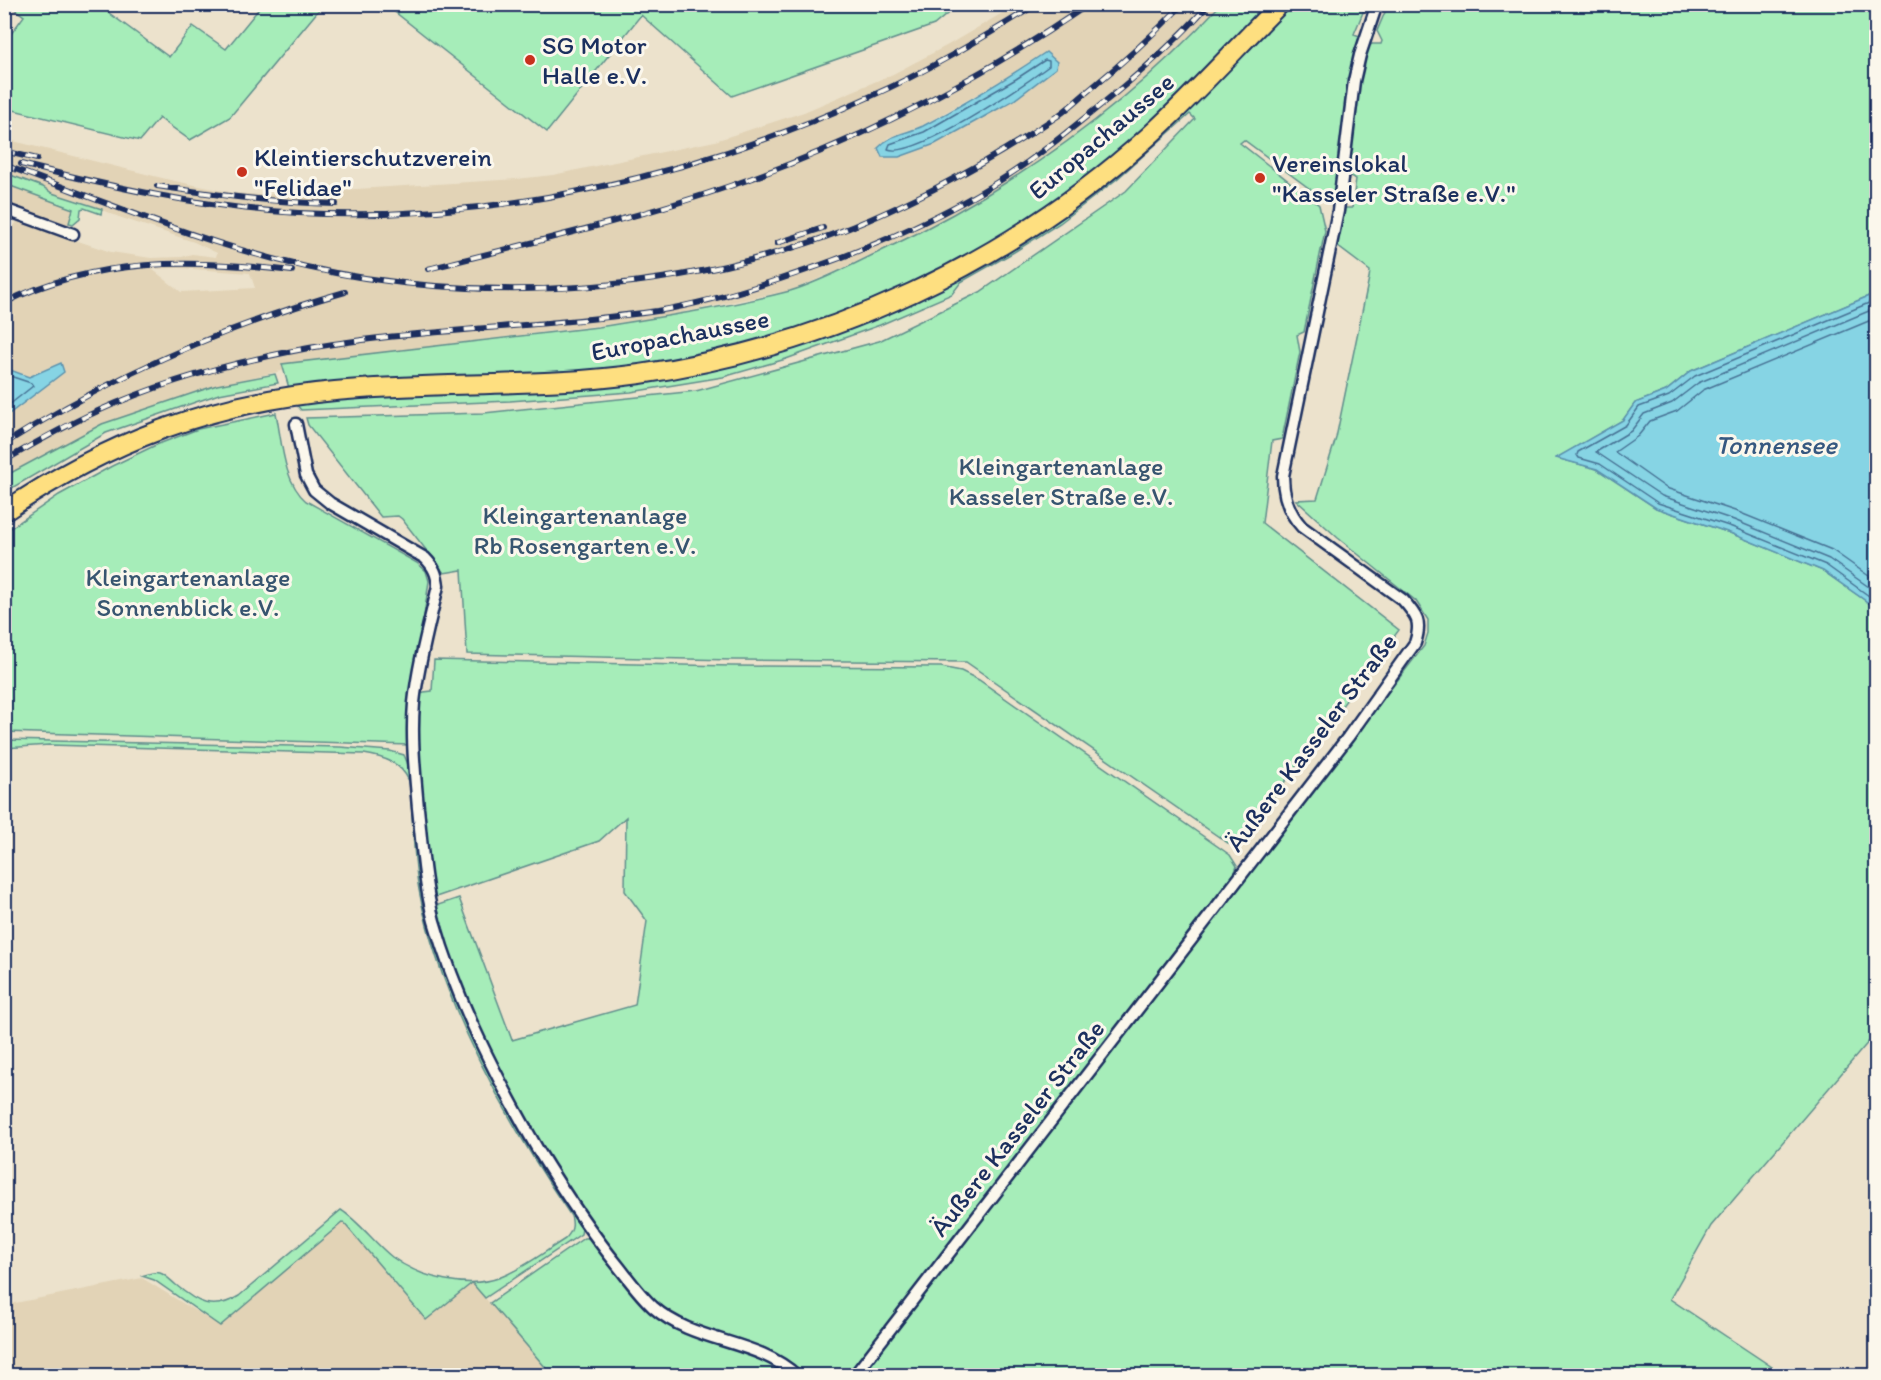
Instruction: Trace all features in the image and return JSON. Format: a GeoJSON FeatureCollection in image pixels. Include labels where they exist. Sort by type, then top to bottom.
{"type":"FeatureCollection","features":[{"type":"Feature","properties":{"kind":"main road","name":"Europachaussee"},"geometry":{"type":"LineString","coordinates":[[4,512],[61,475],[122,444],[186,420],[250,403],[335,391],[567,381],[639,374],[740,354],[778,344],[850,319],[944,277],[1005,243],[1067,201],[1149,136],[1280,4]]}},
{"type":"Feature","properties":{"kind":"street","name":"Äußere Kasseler Straße"},"geometry":{"type":"LineString","coordinates":[[854,1376],[1348,737],[1415,643],[1420,626],[1414,612],[1403,600],[1302,527],[1290,511],[1283,486],[1283,476],[1338,211],[1354,81],[1377,4]]}},
{"type":"Feature","properties":{"kind":"street"},"geometry":{"type":"LineString","coordinates":[[4,209],[73,234]]}},
{"type":"Feature","properties":{"kind":"street"},"geometry":{"type":"LineString","coordinates":[[296,424],[306,475],[314,490],[330,504],[425,558],[433,566],[437,576],[438,586],[414,705],[413,750],[424,872],[434,921],[443,948],[483,1050],[506,1094],[589,1231],[652,1306],[677,1325],[772,1357],[797,1376]]}},
{"type":"Feature","properties":{"kind":"shaded area"},"geometry":{"type":"Polygon","coordinates":[[[1016,5],[1220,5],[1127,95],[1038,163],[940,222],[792,290],[649,319],[345,357],[217,385],[102,424],[5,476],[5,326],[15,314],[5,314],[4,238],[18,221],[111,252],[151,258],[182,257],[192,254],[216,257],[217,253],[194,242],[52,193],[43,187],[5,173],[5,139],[170,180],[233,193],[260,195],[517,179],[553,175],[715,141],[804,112],[893,74],[1016,5]],[[1046,52],[1013,74],[921,126],[887,138],[899,157],[1046,52]],[[179,268],[152,269],[181,292],[255,288],[250,273],[179,268]]]}},
{"type":"Feature","properties":{"kind":"shaded area"},"geometry":{"type":"Polygon","coordinates":[[[4,184],[74,209],[68,226],[5,204],[4,184]]]}},
{"type":"Feature","properties":{"kind":"shaded area"},"geometry":{"type":"Polygon","coordinates":[[[343,1221],[426,1320],[472,1283],[552,1375],[5,1376],[5,1305],[142,1278],[220,1326],[343,1221]]]}},
{"type":"Feature","properties":{"kind":"green space"},"geometry":{"type":"Polygon","coordinates":[[[9,5],[98,5],[169,57],[193,26],[226,49],[262,5],[323,5],[230,117],[190,140],[159,118],[140,141],[5,108],[5,42],[24,16],[9,5]]]}},
{"type":"Feature","properties":{"kind":"green space","name":"SG Motor Halle e.V."},"geometry":{"type":"Polygon","coordinates":[[[386,5],[958,5],[934,25],[732,96],[641,15],[547,132],[386,5]]]}},
{"type":"Feature","properties":{"kind":"green space"},"geometry":{"type":"Polygon","coordinates":[[[1220,5],[1271,5],[1199,79],[1112,159],[1001,238],[874,303],[739,348],[603,372],[289,388],[282,364],[598,327],[743,302],[790,291],[812,283],[925,229],[1017,176],[1061,146],[1144,80],[1220,5]]]}},
{"type":"Feature","properties":{"kind":"green space","name":"Kleingartenanlage Kasseler Straße e.V."},"geometry":{"type":"Polygon","coordinates":[[[1292,5],[1366,5],[1354,34],[1360,36],[1348,80],[1336,187],[1332,199],[1327,200],[1321,197],[1244,140],[1240,143],[1319,205],[1325,231],[1304,332],[1297,335],[1300,352],[1282,439],[1272,441],[1262,523],[1399,630],[1235,848],[966,662],[467,654],[462,570],[444,573],[402,519],[398,516],[381,517],[308,425],[306,418],[484,413],[696,391],[879,341],[980,292],[1126,191],[1195,119],[1190,114],[1117,179],[1060,223],[961,282],[952,294],[880,325],[786,359],[723,377],[631,392],[510,401],[301,410],[294,402],[706,368],[1008,249],[1292,5]]]}},
{"type":"Feature","properties":{"kind":"green space"},"geometry":{"type":"Polygon","coordinates":[[[1388,5],[1876,5],[1876,293],[1691,371],[1666,391],[1635,403],[1623,420],[1557,458],[1597,469],[1656,508],[1730,533],[1823,571],[1876,608],[1876,1033],[1711,1226],[1670,1299],[1784,1375],[861,1376],[1424,646],[1428,633],[1428,620],[1416,601],[1338,538],[1296,500],[1317,499],[1336,438],[1369,278],[1370,271],[1337,246],[1336,242],[1343,210],[1352,208],[1356,179],[1347,172],[1356,93],[1367,47],[1372,44],[1381,44],[1382,41],[1377,31],[1388,5]]]}},
{"type":"Feature","properties":{"kind":"green space"},"geometry":{"type":"Polygon","coordinates":[[[5,173],[43,187],[52,193],[102,209],[101,214],[84,208],[81,209],[80,218],[73,224],[69,223],[73,209],[5,184],[5,173]]]}},
{"type":"Feature","properties":{"kind":"green space"},"geometry":{"type":"Polygon","coordinates":[[[275,374],[278,383],[219,394],[106,433],[5,492],[5,476],[102,424],[217,385],[275,374]]]}},
{"type":"Feature","properties":{"kind":"green space","name":"Kleingartenanlage Sonnenblick e.V."},"geometry":{"type":"Polygon","coordinates":[[[276,413],[288,472],[298,493],[306,501],[417,563],[426,571],[429,581],[411,706],[409,745],[5,732],[5,532],[59,495],[156,445],[198,429],[276,413]]]}},
{"type":"Feature","properties":{"kind":"green space"},"geometry":{"type":"Polygon","coordinates":[[[434,660],[732,666],[941,667],[961,671],[979,680],[1230,855],[1237,866],[1235,872],[848,1375],[803,1375],[781,1358],[694,1329],[657,1305],[633,1279],[582,1214],[558,1176],[489,1052],[451,959],[436,909],[438,905],[459,898],[512,1040],[635,1005],[647,921],[625,891],[626,817],[599,841],[433,898],[426,848],[419,721],[420,695],[432,691],[434,660]]]}},
{"type":"Feature","properties":{"kind":"green space"},"geometry":{"type":"Polygon","coordinates":[[[5,740],[340,747],[390,751],[404,755],[412,783],[417,858],[422,892],[447,975],[478,1049],[509,1111],[526,1142],[582,1229],[581,1234],[485,1298],[472,1283],[426,1320],[343,1222],[220,1326],[154,1280],[142,1276],[158,1272],[198,1301],[221,1304],[239,1296],[341,1210],[392,1257],[416,1271],[459,1282],[488,1281],[518,1269],[565,1239],[571,1231],[572,1223],[571,1216],[524,1143],[480,1062],[444,978],[430,936],[417,881],[409,781],[401,769],[384,759],[364,754],[49,745],[5,748],[5,740]]]}},
{"type":"Feature","properties":{"kind":"green space"},"geometry":{"type":"Polygon","coordinates":[[[584,1238],[590,1238],[664,1322],[683,1332],[762,1357],[790,1375],[552,1375],[490,1303],[584,1238]]]}},
{"type":"Feature","properties":{"kind":"water"},"geometry":{"type":"Polygon","coordinates":[[[1046,52],[1057,62],[1056,68],[1014,100],[935,144],[899,157],[882,157],[878,148],[889,139],[939,118],[1046,52]]]}},
{"type":"Feature","properties":{"kind":"water","name":"Tonnensee"},"geometry":{"type":"Polygon","coordinates":[[[1876,293],[1876,608],[1823,571],[1730,533],[1656,508],[1597,469],[1556,458],[1623,420],[1635,403],[1666,391],[1691,371],[1876,293]]]}},
{"type":"Feature","properties":{"kind":"water"},"geometry":{"type":"Polygon","coordinates":[[[61,363],[64,372],[5,417],[5,368],[29,377],[61,363]]]}},
{"type":"Feature","properties":{"kind":"railway"},"geometry":{"type":"LineString","coordinates":[[21,164],[159,195],[229,206],[299,213],[372,214],[445,210],[518,202],[591,189],[662,171],[733,150],[802,125],[913,76],[976,42],[1037,4]]}},
{"type":"Feature","properties":{"kind":"railway"},"geometry":{"type":"LineString","coordinates":[[428,269],[655,210],[778,169],[870,129],[960,84],[1004,59],[1089,4]]}},
{"type":"Feature","properties":{"kind":"railway"},"geometry":{"type":"LineString","coordinates":[[4,165],[182,231],[272,259],[318,270],[420,285],[476,288],[532,289],[644,281],[754,259],[839,232],[903,205],[996,155],[1062,113],[1125,60],[1183,4]]}},
{"type":"Feature","properties":{"kind":"railway"},"geometry":{"type":"LineString","coordinates":[[4,461],[62,428],[121,401],[191,376],[239,363],[288,352],[379,338],[564,322],[657,311],[731,294],[829,262],[926,221],[996,183],[1022,166],[1073,128],[1141,71],[1169,46],[1209,4]]}},
{"type":"Feature","properties":{"kind":"railway"},"geometry":{"type":"LineString","coordinates":[[4,151],[37,159]]}},
{"type":"Feature","properties":{"kind":"railway"},"geometry":{"type":"LineString","coordinates":[[157,186],[246,198],[336,204]]}},
{"type":"Feature","properties":{"kind":"railway"},"geometry":{"type":"LineString","coordinates":[[777,243],[823,228]]}},
{"type":"Feature","properties":{"kind":"railway"},"geometry":{"type":"LineString","coordinates":[[4,303],[39,288],[109,269],[145,265],[218,264],[292,271]]}},
{"type":"Feature","properties":{"kind":"railway"},"geometry":{"type":"LineString","coordinates":[[4,444],[85,397],[169,356],[256,321],[345,292]]}},
{"type":"Feature","properties":{"kind":"place","name":"SG Motor Halle e.V."},"geometry":{"type":"Point","coordinates":[530,60]}},
{"type":"Feature","properties":{"kind":"place","name":"Kleintierschutzverein \"Felidae\""},"geometry":{"type":"Point","coordinates":[242,172]}},
{"type":"Feature","properties":{"kind":"place","name":"Vereinslokal \"Kasseler Straße e.V.\""},"geometry":{"type":"Point","coordinates":[1260,178]}},
{"type":"Feature","properties":{"kind":"park label","name":"Kleingartenanlage Rb Rosengarten e.V."},"geometry":{"type":"Point","coordinates":[585,530]}}]}
